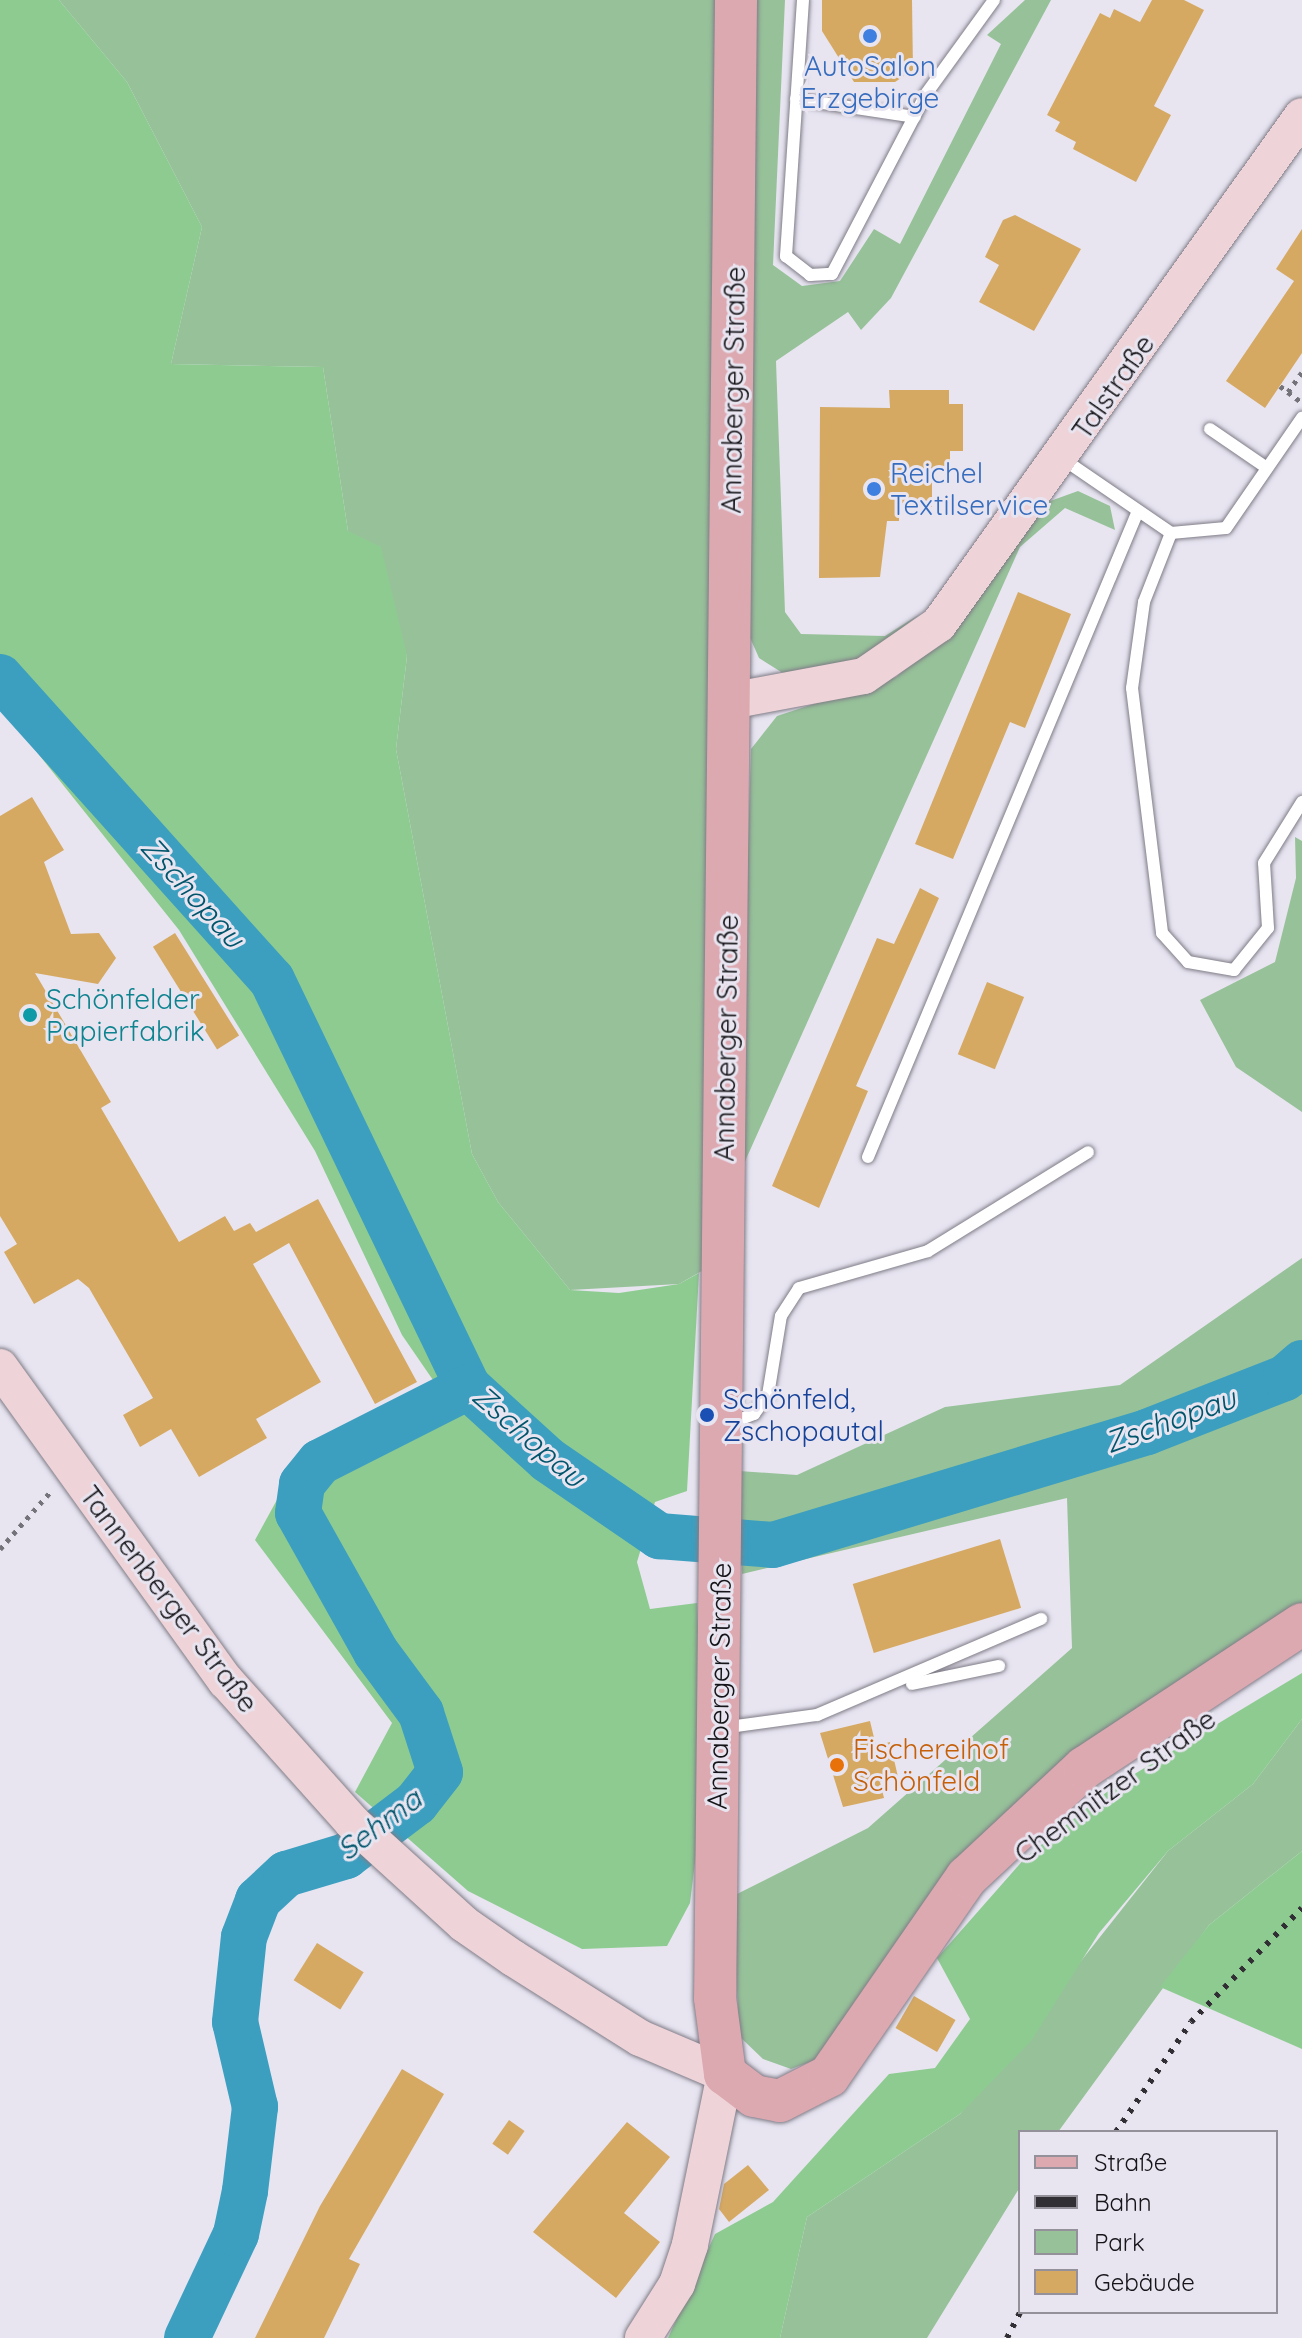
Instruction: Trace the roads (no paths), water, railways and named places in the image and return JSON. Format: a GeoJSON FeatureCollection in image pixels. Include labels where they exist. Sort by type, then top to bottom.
{"type":"FeatureCollection","features":[{"type":"Feature","properties":{"kind":"main road","name":"Annaberger Straße"},"geometry":{"type":"LineString","coordinates":[[725,2074],[715,2028],[736,0]]}},
{"type":"Feature","properties":{"kind":"main road","name":"Talstraße"},"geometry":{"type":"LineString","coordinates":[[730,701],[826,688],[914,648],[1063,459],[1302,116]]}},
{"type":"Feature","properties":{"kind":"main road","name":"Tannenberger Straße"},"geometry":{"type":"LineString","coordinates":[[0,1367],[71,1470],[226,1681],[352,1822],[392,1859],[513,1958],[640,2038],[725,2074]]}},
{"type":"Feature","properties":{"kind":"main road","name":"Chemnitzer Straße"},"geometry":{"type":"LineString","coordinates":[[725,2074],[754,2096],[780,2101],[829,2076],[967,1877],[1084,1768],[1302,1624]]}},
{"type":"Feature","properties":{"kind":"main road","name":"Chemnitzer Straße"},"geometry":{"type":"LineString","coordinates":[[935,1925],[1122,1775],[1302,1658]]}},
{"type":"Feature","properties":{"kind":"main road"},"geometry":{"type":"LineString","coordinates":[[643,2338],[677,2284],[690,2245],[725,2074]]}},
{"type":"Feature","properties":{"kind":"lane"},"geometry":{"type":"LineString","coordinates":[[803,0],[786,256],[810,275],[832,274],[915,117],[993,0]]}},
{"type":"Feature","properties":{"kind":"lane"},"geometry":{"type":"LineString","coordinates":[[796,99],[915,117]]}},
{"type":"Feature","properties":{"kind":"lane"},"geometry":{"type":"LineString","coordinates":[[1063,459],[1171,533],[1226,528],[1302,418]]}},
{"type":"Feature","properties":{"kind":"lane"},"geometry":{"type":"LineString","coordinates":[[1210,429],[1267,468]]}},
{"type":"Feature","properties":{"kind":"lane"},"geometry":{"type":"LineString","coordinates":[[868,1157],[1138,511]]}},
{"type":"Feature","properties":{"kind":"lane"},"geometry":{"type":"LineString","coordinates":[[1171,533],[1144,602],[1132,688],[1162,933],[1188,962],[1234,970],[1268,928],[1264,863],[1302,802]]}},
{"type":"Feature","properties":{"kind":"lane"},"geometry":{"type":"LineString","coordinates":[[723,1425],[754,1414],[768,1395],[781,1316],[799,1288],[928,1251],[1088,1152]]}},
{"type":"Feature","properties":{"kind":"lane"},"geometry":{"type":"LineString","coordinates":[[719,1728],[789,1724],[894,1688],[1041,1619]]}},
{"type":"Feature","properties":{"kind":"lane"},"geometry":{"type":"LineString","coordinates":[[894,1688],[999,1666]]}},
{"type":"Feature","properties":{"kind":"waterway","name":"Zschopau"},"geometry":{"type":"LineString","coordinates":[[0,677],[272,980],[468,1387],[548,1460],[659,1536],[773,1545],[1147,1432],[1285,1378],[1302,1363]]}},
{"type":"Feature","properties":{"kind":"waterway","name":"Sehma"},"geometry":{"type":"LineString","coordinates":[[187,2338],[236,2234],[245,2191],[255,2107],[235,2022],[244,1937],[258,1900],[286,1874],[346,1856],[416,1803],[440,1772],[421,1713],[376,1652],[298,1513],[302,1484],[320,1462],[468,1387]]}},
{"type":"Feature","properties":{"kind":"railway"},"geometry":{"type":"LineString","coordinates":[[1117,2130],[1191,2022],[1302,1908]]}},
{"type":"Feature","properties":{"kind":"railway"},"geometry":{"type":"LineString","coordinates":[[1007,2338],[1019,2314]]}},
{"type":"Feature","properties":{"kind":"place","name":"AutoSalon Erzgebirge"},"geometry":{"type":"Point","coordinates":[870,36]}},
{"type":"Feature","properties":{"kind":"place","name":"Reichel Textilservice"},"geometry":{"type":"Point","coordinates":[874,489]}},
{"type":"Feature","properties":{"kind":"place","name":"Schönfelder Papierfabrik"},"geometry":{"type":"Point","coordinates":[30,1015]}},
{"type":"Feature","properties":{"kind":"place","name":"Schönfeld, Zschopautal"},"geometry":{"type":"Point","coordinates":[707,1415]}},
{"type":"Feature","properties":{"kind":"place","name":"Fischereihof Schönfeld"},"geometry":{"type":"Point","coordinates":[837,1765]}}]}
